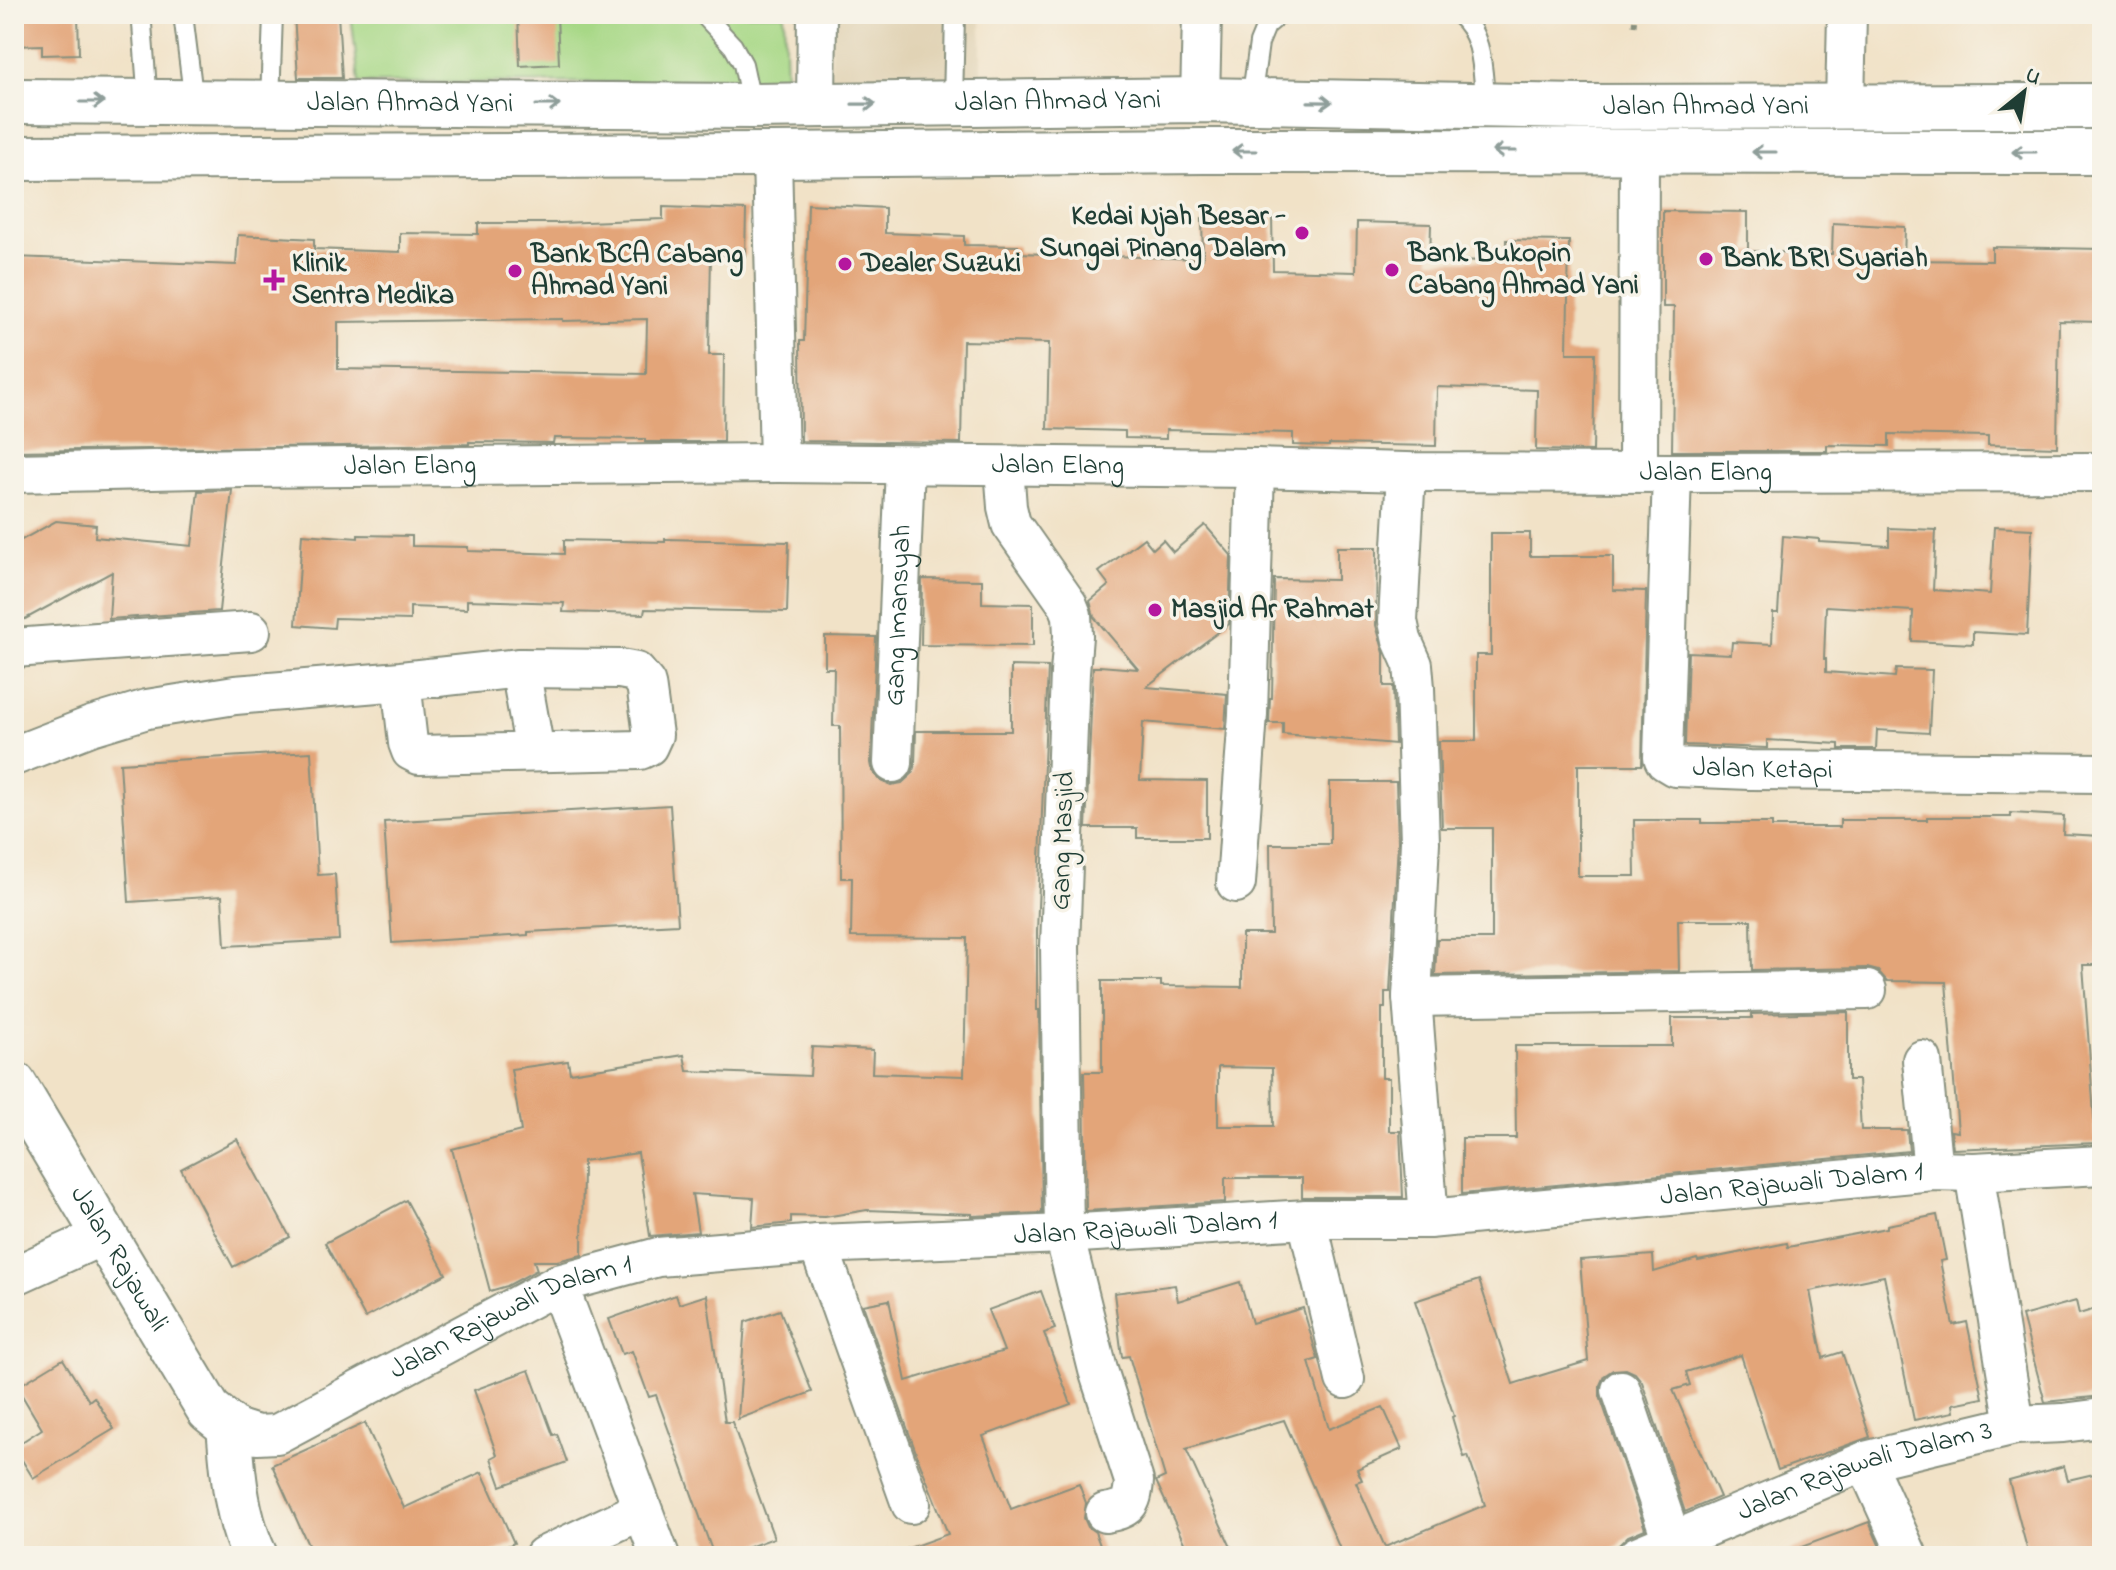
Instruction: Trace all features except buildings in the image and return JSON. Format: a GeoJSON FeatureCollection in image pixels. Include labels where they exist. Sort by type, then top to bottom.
{"type":"FeatureCollection","features":[{"type":"Feature","properties":{"kind":"main road","name":"Jalan Ahmad Yani"},"geometry":{"type":"LineString","coordinates":[[14,101],[752,106],[1200,100],[1596,107],[2102,106]]}},
{"type":"Feature","properties":{"kind":"main road","name":"Jalan Ahmad Yani"},"geometry":{"type":"LineString","coordinates":[[14,158],[1188,151],[2102,152]]}},
{"type":"Feature","properties":{"kind":"main road","name":"Jalan Rajawali"},"geometry":{"type":"LineString","coordinates":[[14,1084],[209,1410],[229,1426]]}},
{"type":"Feature","properties":{"kind":"main road"},"geometry":{"type":"LineString","coordinates":[[229,1426],[236,1500],[255,1556]]}},
{"type":"Feature","properties":{"kind":"street"},"geometry":{"type":"LineString","coordinates":[[816,105],[817,14]]}},
{"type":"Feature","properties":{"kind":"street"},"geometry":{"type":"LineString","coordinates":[[1200,100],[1202,14]]}},
{"type":"Feature","properties":{"kind":"street"},"geometry":{"type":"LineString","coordinates":[[1845,105],[1847,14]]}},
{"type":"Feature","properties":{"kind":"street"},"geometry":{"type":"LineString","coordinates":[[1639,151],[1655,473]]}},
{"type":"Feature","properties":{"kind":"street"},"geometry":{"type":"LineString","coordinates":[[772,155],[779,463]]}},
{"type":"Feature","properties":{"kind":"street","name":"Jalan Elang"},"geometry":{"type":"LineString","coordinates":[[14,473],[779,463],[1406,472],[2102,472]]}},
{"type":"Feature","properties":{"kind":"street","name":"Gang Imansyah"},"geometry":{"type":"LineString","coordinates":[[893,763],[905,466]]}},
{"type":"Feature","properties":{"kind":"street","name":"Gang Masjid"},"geometry":{"type":"LineString","coordinates":[[1004,467],[1011,524],[1072,615],[1060,947],[1064,1234],[1098,1370],[1134,1481],[1132,1498],[1126,1507],[1105,1513]]}},
{"type":"Feature","properties":{"kind":"street"},"geometry":{"type":"LineString","coordinates":[[1236,883],[1248,714],[1255,468]]}},
{"type":"Feature","properties":{"kind":"street"},"geometry":{"type":"LineString","coordinates":[[1406,472],[1398,621],[1413,665],[1415,688],[1420,842],[1412,997],[1429,1219]]}},
{"type":"Feature","properties":{"kind":"street","name":"Jalan Ketapi"},"geometry":{"type":"LineString","coordinates":[[1655,473],[1663,757],[1668,764],[1675,767],[1750,770],[2102,773]]}},
{"type":"Feature","properties":{"kind":"street"},"geometry":{"type":"LineString","coordinates":[[14,648],[251,631]]}},
{"type":"Feature","properties":{"kind":"street"},"geometry":{"type":"LineString","coordinates":[[14,756],[91,726],[147,709],[235,695],[520,668],[628,670],[640,676],[646,684],[653,735],[645,748],[425,756],[414,753],[408,743],[401,681]]}},
{"type":"Feature","properties":{"kind":"street"},"geometry":{"type":"LineString","coordinates":[[520,668],[535,752]]}},
{"type":"Feature","properties":{"kind":"street"},"geometry":{"type":"LineString","coordinates":[[1412,997],[1867,990]]}},
{"type":"Feature","properties":{"kind":"street"},"geometry":{"type":"LineString","coordinates":[[1922,1060],[1933,1171]]}},
{"type":"Feature","properties":{"kind":"street","name":"Jalan Rajawali Dalam 1"},"geometry":{"type":"LineString","coordinates":[[229,1426],[257,1435],[277,1434],[558,1284],[658,1257],[818,1244],[1064,1234],[1307,1219],[1429,1219],[1933,1171],[1974,1172],[2102,1165]]}},
{"type":"Feature","properties":{"kind":"street"},"geometry":{"type":"LineString","coordinates":[[1974,1172],[2015,1425]]}},
{"type":"Feature","properties":{"kind":"street"},"geometry":{"type":"LineString","coordinates":[[1307,1219],[1345,1379]]}},
{"type":"Feature","properties":{"kind":"street"},"geometry":{"type":"LineString","coordinates":[[14,1276],[104,1235]]}},
{"type":"Feature","properties":{"kind":"street"},"geometry":{"type":"LineString","coordinates":[[818,1244],[911,1504]]}},
{"type":"Feature","properties":{"kind":"street"},"geometry":{"type":"LineString","coordinates":[[558,1284],[660,1556]]}},
{"type":"Feature","properties":{"kind":"street"},"geometry":{"type":"LineString","coordinates":[[1621,1390],[1672,1541]]}},
{"type":"Feature","properties":{"kind":"street","name":"Jalan Rajawali Dalam 3"},"geometry":{"type":"LineString","coordinates":[[1637,1556],[1865,1461],[2015,1425],[2102,1418]]}},
{"type":"Feature","properties":{"kind":"street"},"geometry":{"type":"LineString","coordinates":[[1865,1461],[1908,1556]]}},
{"type":"Feature","properties":{"kind":"street"},"geometry":{"type":"LineString","coordinates":[[544,1556],[642,1510]]}},
{"type":"Feature","properties":{"kind":"lane"},"geometry":{"type":"LineString","coordinates":[[183,14],[194,103]]}},
{"type":"Feature","properties":{"kind":"lane"},"geometry":{"type":"LineString","coordinates":[[270,103],[273,14]]}},
{"type":"Feature","properties":{"kind":"lane"},"geometry":{"type":"LineString","coordinates":[[703,14],[733,46],[743,64],[752,106]]}},
{"type":"Feature","properties":{"kind":"lane"},"geometry":{"type":"LineString","coordinates":[[953,103],[955,14]]}},
{"type":"Feature","properties":{"kind":"lane"},"geometry":{"type":"LineString","coordinates":[[1251,101],[1259,43],[1266,26],[1280,14]]}},
{"type":"Feature","properties":{"kind":"lane"},"geometry":{"type":"LineString","coordinates":[[1458,14],[1479,41],[1486,106]]}},
{"type":"Feature","properties":{"kind":"lane"},"geometry":{"type":"LineString","coordinates":[[142,24],[148,102]]}},
{"type":"Feature","properties":{"kind":"path"},"geometry":{"type":"LineString","coordinates":[[1634,26],[1635,14]]}},
{"type":"Feature","properties":{"kind":"shaded area"},"geometry":{"type":"Polygon","coordinates":[[[831,14],[981,14],[981,78],[831,78],[831,14]]]}},
{"type":"Feature","properties":{"kind":"green space"},"geometry":{"type":"Polygon","coordinates":[[[351,14],[784,14],[786,82],[359,83],[351,14]]]}},
{"type":"Feature","properties":{"kind":"place","name":"Kedai Njah Besar - Sungai Pinang Dalam"},"geometry":{"type":"Point","coordinates":[1302,233]}},
{"type":"Feature","properties":{"kind":"place","name":"Bank BRI Syariah"},"geometry":{"type":"Point","coordinates":[1706,259]}},
{"type":"Feature","properties":{"kind":"place","name":"Dealer Suzuki"},"geometry":{"type":"Point","coordinates":[845,264]}},
{"type":"Feature","properties":{"kind":"place","name":"Bank Bukopin Cabang Ahmad Yani"},"geometry":{"type":"Point","coordinates":[1392,270]}},
{"type":"Feature","properties":{"kind":"place","name":"Bank BCA Cabang Ahmad Yani"},"geometry":{"type":"Point","coordinates":[515,271]}},
{"type":"Feature","properties":{"kind":"place","name":"Klinik Sentra Medika"},"geometry":{"type":"Point","coordinates":[274,280]}},
{"type":"Feature","properties":{"kind":"place","name":"Masjid Ar Rahmat"},"geometry":{"type":"Point","coordinates":[1155,610]}}]}
